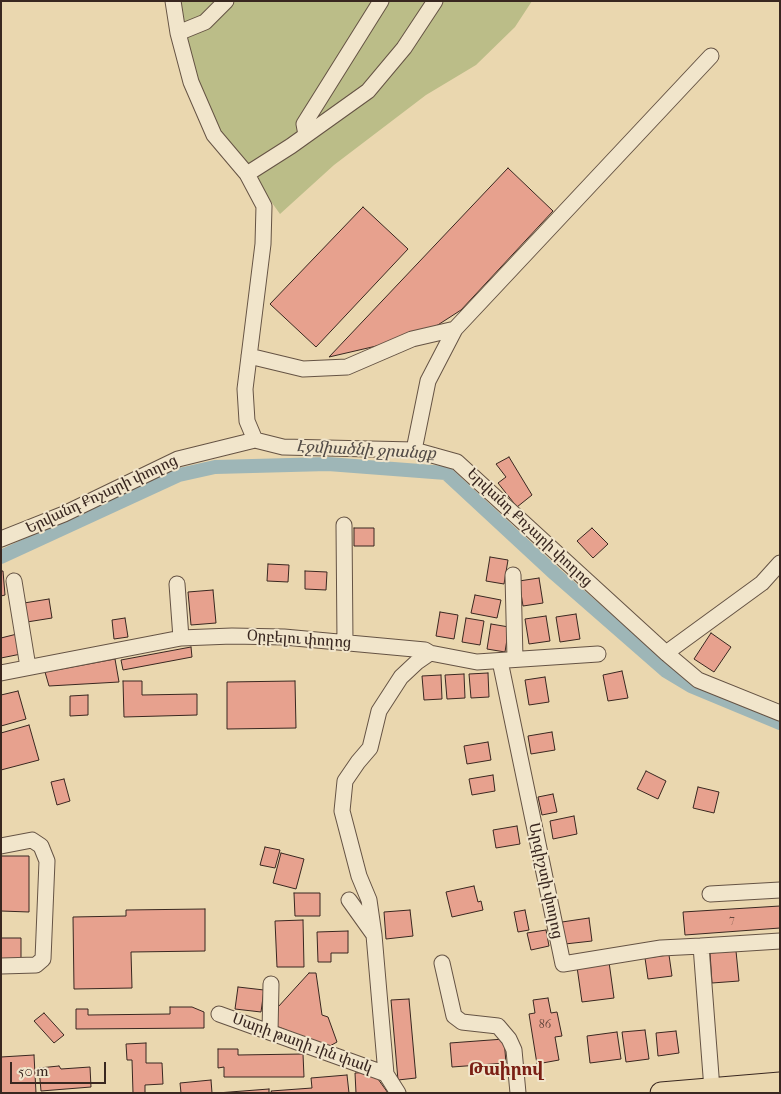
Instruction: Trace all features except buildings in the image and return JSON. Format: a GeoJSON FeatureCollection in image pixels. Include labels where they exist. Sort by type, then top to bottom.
{"type":"FeatureCollection","features":[{"type":"Feature","properties":{"kind":"highway"},"geometry":{"type":"LineString","coordinates":[[661,1093],[780,1083]]}},
{"type":"Feature","properties":{"kind":"street"},"geometry":{"type":"LineString","coordinates":[[173,1],[178,33],[191,82],[214,135],[247,174],[264,206],[264,244],[244,389],[247,421],[255,440]]}},
{"type":"Feature","properties":{"kind":"street"},"geometry":{"type":"LineString","coordinates":[[178,33],[205,22],[226,1]]}},
{"type":"Feature","properties":{"kind":"street"},"geometry":{"type":"LineString","coordinates":[[306,135],[304,124],[381,1]]}},
{"type":"Feature","properties":{"kind":"street"},"geometry":{"type":"LineString","coordinates":[[247,174],[306,135],[368,90],[404,48],[435,1]]}},
{"type":"Feature","properties":{"kind":"street"},"geometry":{"type":"LineString","coordinates":[[414,450],[428,381],[455,329],[712,56]]}},
{"type":"Feature","properties":{"kind":"street"},"geometry":{"type":"LineString","coordinates":[[249,356],[303,368],[347,368],[412,339],[455,329]]}},
{"type":"Feature","properties":{"kind":"street","name":"Երվանդ Քոչարի փողոց"},"geometry":{"type":"LineString","coordinates":[[1,540],[64,514],[178,459],[255,440],[283,447],[414,450],[457,462],[698,680],[780,713]]}},
{"type":"Feature","properties":{"kind":"street"},"geometry":{"type":"LineString","coordinates":[[344,525],[345,642]]}},
{"type":"Feature","properties":{"kind":"street"},"geometry":{"type":"LineString","coordinates":[[666,653],[762,583],[779,565]]}},
{"type":"Feature","properties":{"kind":"street"},"geometry":{"type":"LineString","coordinates":[[513,575],[515,659]]}},
{"type":"Feature","properties":{"kind":"street"},"geometry":{"type":"LineString","coordinates":[[14,581],[28,667]]}},
{"type":"Feature","properties":{"kind":"street"},"geometry":{"type":"LineString","coordinates":[[177,584],[181,638]]}},
{"type":"Feature","properties":{"kind":"street","name":"Օրբելու փողոց"},"geometry":{"type":"LineString","coordinates":[[1,673],[181,638],[232,636],[284,637],[426,650],[430,653],[477,662],[598,654]]}},
{"type":"Feature","properties":{"kind":"street"},"geometry":{"type":"LineString","coordinates":[[398,1093],[386,1074],[374,935],[369,900],[359,876],[342,811],[345,781],[370,748],[379,710],[401,677],[430,653]]}},
{"type":"Feature","properties":{"kind":"street","name":"Արգիշտի փողոց"},"geometry":{"type":"LineString","coordinates":[[500,660],[563,964],[661,948],[701,946]]}},
{"type":"Feature","properties":{"kind":"street"},"geometry":{"type":"LineString","coordinates":[[1,846],[32,840],[41,846],[47,861],[43,959],[36,965],[1,966]]}},
{"type":"Feature","properties":{"kind":"street"},"geometry":{"type":"LineString","coordinates":[[710,894],[780,890]]}},
{"type":"Feature","properties":{"kind":"street"},"geometry":{"type":"LineString","coordinates":[[349,900],[374,935]]}},
{"type":"Feature","properties":{"kind":"street"},"geometry":{"type":"LineString","coordinates":[[712,1088],[701,946],[780,941]]}},
{"type":"Feature","properties":{"kind":"street"},"geometry":{"type":"LineString","coordinates":[[442,963],[454,1016],[462,1022],[498,1026],[509,1039],[514,1050],[518,1093]]}},
{"type":"Feature","properties":{"kind":"street"},"geometry":{"type":"LineString","coordinates":[[270,984],[270,1032]]}},
{"type":"Feature","properties":{"kind":"street","name":"Սարի թաղի 1ին փակ"},"geometry":{"type":"LineString","coordinates":[[219,1014],[386,1074]]}},
{"type":"Feature","properties":{"kind":"green space"},"geometry":{"type":"Polygon","coordinates":[[[165,1],[532,1],[515,27],[476,65],[426,95],[334,165],[280,214],[209,115],[181,55],[165,1]]]}},
{"type":"Feature","properties":{"kind":"waterway","name":"Էջմիածնի ջրանցք"},"geometry":{"type":"LineString","coordinates":[[1,557],[179,475],[215,467],[328,464],[446,473],[555,574],[666,671],[691,686],[780,723]]}},
{"type":"Feature","properties":{"kind":"district","name":"Թաիրով"},"geometry":{"type":"Point","coordinates":[506,1071]}}]}
